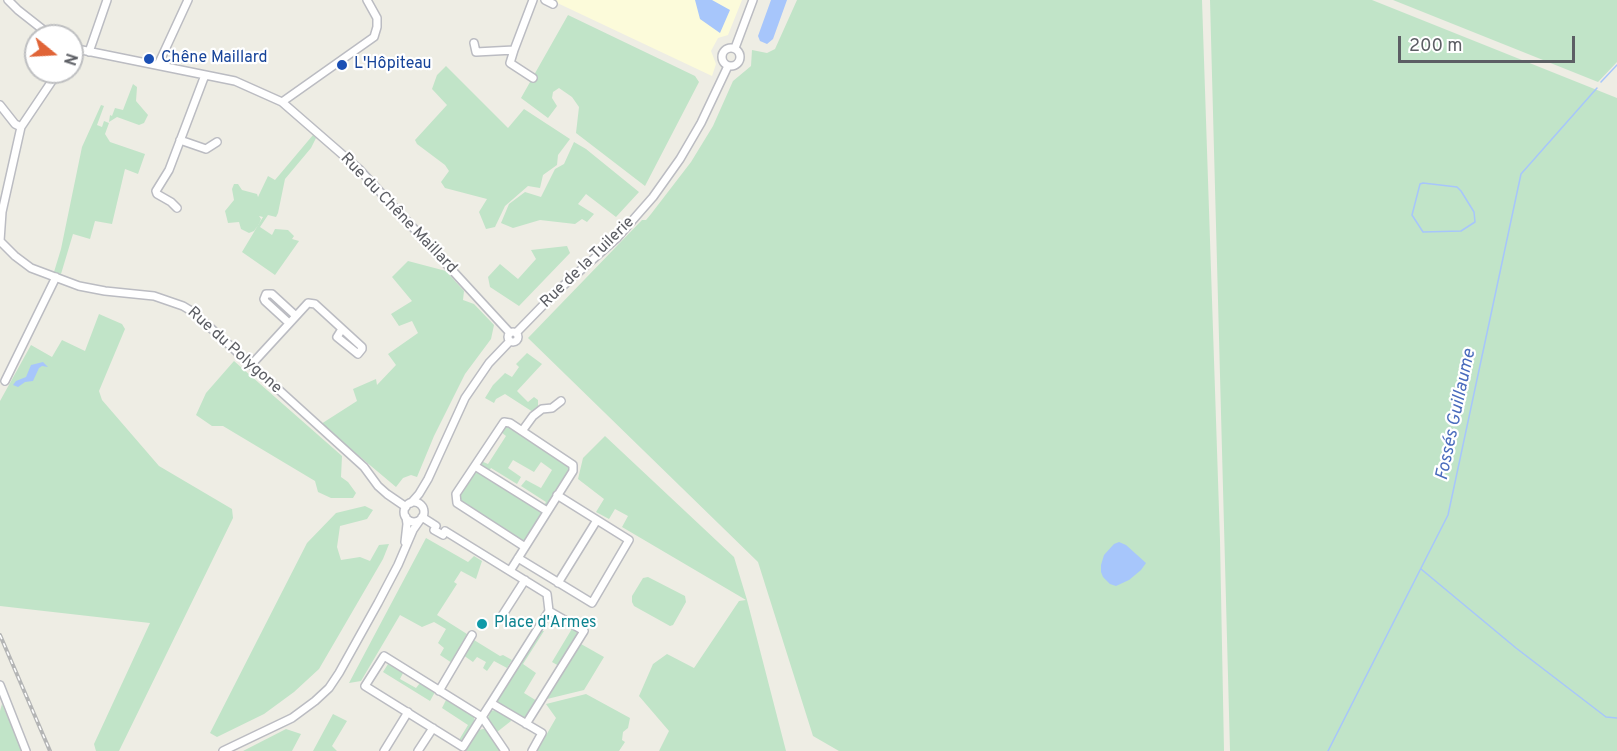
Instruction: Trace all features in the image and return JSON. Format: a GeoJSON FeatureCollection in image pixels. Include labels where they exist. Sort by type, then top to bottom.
{"type":"FeatureCollection","features":[{"type":"Feature","properties":{"kind":"street"},"geometry":{"type":"LineString","coordinates":[[8,0],[37,24]]}},
{"type":"Feature","properties":{"kind":"street"},"geometry":{"type":"LineString","coordinates":[[88,52],[107,0]]}},
{"type":"Feature","properties":{"kind":"street"},"geometry":{"type":"LineString","coordinates":[[158,65],[188,0]]}},
{"type":"Feature","properties":{"kind":"street"},"geometry":{"type":"LineString","coordinates":[[282,102],[374,37],[377,18],[367,0]]}},
{"type":"Feature","properties":{"kind":"street"},"geometry":{"type":"LineString","coordinates":[[533,0],[510,63],[533,78]]}},
{"type":"Feature","properties":{"kind":"street"},"geometry":{"type":"LineString","coordinates":[[545,0],[553,4]]}},
{"type":"Feature","properties":{"kind":"street"},"geometry":{"type":"LineString","coordinates":[[735,48],[753,0]]}},
{"type":"Feature","properties":{"kind":"street"},"geometry":{"type":"LineString","coordinates":[[474,43],[476,52],[514,51]]}},
{"type":"Feature","properties":{"kind":"street"},"geometry":{"type":"LineString","coordinates":[[727,48],[735,48],[741,54],[740,60],[737,65],[728,66],[722,60],[722,55],[727,48]]}},
{"type":"Feature","properties":{"kind":"street","name":"Rue du Chêne Maillard"},"geometry":{"type":"LineString","coordinates":[[84,51],[235,81],[282,102],[359,169],[512,336]]}},
{"type":"Feature","properties":{"kind":"street","name":"Rue de la Tuilerie"},"geometry":{"type":"LineString","coordinates":[[408,505],[419,494],[428,479],[465,398],[489,363],[555,293],[617,238],[653,197],[680,159],[701,123],[728,66]]}},
{"type":"Feature","properties":{"kind":"street"},"geometry":{"type":"LineString","coordinates":[[177,208],[156,191],[169,170],[205,75]]}},
{"type":"Feature","properties":{"kind":"street","name":"Rue du Polygone"},"geometry":{"type":"LineString","coordinates":[[50,84],[21,127],[2,212],[0,241],[26,265],[56,277],[87,288],[154,296],[193,312],[364,467],[387,495],[408,505]]}},
{"type":"Feature","properties":{"kind":"street"},"geometry":{"type":"LineString","coordinates":[[0,105],[15,124],[21,127]]}},
{"type":"Feature","properties":{"kind":"street"},"geometry":{"type":"LineString","coordinates":[[180,140],[206,149],[216,142]]}},
{"type":"Feature","properties":{"kind":"street"},"geometry":{"type":"LineString","coordinates":[[5,381],[56,277]]}},
{"type":"Feature","properties":{"kind":"street"},"geometry":{"type":"LineString","coordinates":[[289,323],[265,301],[267,294],[272,294],[296,316]]}},
{"type":"Feature","properties":{"kind":"street"},"geometry":{"type":"LineString","coordinates":[[251,365],[306,304],[312,303],[342,329]]}},
{"type":"Feature","properties":{"kind":"street"},"geometry":{"type":"LineString","coordinates":[[522,431],[533,416],[542,409],[552,408],[561,401]]}},
{"type":"Feature","properties":{"kind":"street"},"geometry":{"type":"LineString","coordinates":[[510,571],[573,471],[573,465],[510,423],[504,422],[456,495],[457,503],[525,547]]}},
{"type":"Feature","properties":{"kind":"street"},"geometry":{"type":"LineString","coordinates":[[475,466],[547,511]]}},
{"type":"Feature","properties":{"kind":"street","name":"Rue de la Tuilerie"},"geometry":{"type":"LineString","coordinates":[[423,509],[428,479]]}},
{"type":"Feature","properties":{"kind":"street"},"geometry":{"type":"LineString","coordinates":[[518,558],[592,603],[629,540],[557,495]]}},
{"type":"Feature","properties":{"kind":"street"},"geometry":{"type":"LineString","coordinates":[[223,751],[292,718],[328,688],[339,673],[403,553],[413,530],[421,519],[423,509],[417,503],[408,505],[403,553]]}},
{"type":"Feature","properties":{"kind":"street"},"geometry":{"type":"LineString","coordinates":[[406,517],[412,521],[421,519],[436,526],[434,530],[443,535],[445,531],[547,594],[549,611],[491,704],[482,717],[463,747],[365,686],[384,656],[482,717],[505,751]]}},
{"type":"Feature","properties":{"kind":"street"},"geometry":{"type":"LineString","coordinates":[[558,583],[597,520]]}},
{"type":"Feature","properties":{"kind":"street"},"geometry":{"type":"LineString","coordinates":[[500,619],[525,580]]}},
{"type":"Feature","properties":{"kind":"street"},"geometry":{"type":"LineString","coordinates":[[526,724],[584,631],[549,611]]}},
{"type":"Feature","properties":{"kind":"street"},"geometry":{"type":"LineString","coordinates":[[439,691],[472,635]]}},
{"type":"Feature","properties":{"kind":"street"},"geometry":{"type":"LineString","coordinates":[[0,685],[26,751]]}},
{"type":"Feature","properties":{"kind":"street"},"geometry":{"type":"LineString","coordinates":[[491,704],[542,733],[532,751]]}},
{"type":"Feature","properties":{"kind":"street"},"geometry":{"type":"LineString","coordinates":[[384,751],[408,712]]}},
{"type":"Feature","properties":{"kind":"street"},"geometry":{"type":"LineString","coordinates":[[418,751],[433,728]]}},
{"type":"Feature","properties":{"kind":"shaded area"},"geometry":{"type":"Polygon","coordinates":[[[551,0],[742,0],[728,35],[718,38],[711,51],[716,64],[712,76],[551,0]]]}},
{"type":"Feature","properties":{"kind":"shaded area"},"geometry":{"type":"Polygon","coordinates":[[[797,0],[1202,0],[1220,540],[1224,751],[839,751],[813,736],[758,562],[528,338],[642,220],[646,220],[651,214],[691,162],[713,126],[733,81],[751,66],[752,50],[767,53],[775,49],[797,0]]]}},
{"type":"Feature","properties":{"kind":"shaded area"},"geometry":{"type":"Polygon","coordinates":[[[1210,0],[1372,0],[1617,98],[1617,751],[1230,751],[1210,0]]]}},
{"type":"Feature","properties":{"kind":"shaded area"},"geometry":{"type":"Polygon","coordinates":[[[1393,0],[1617,0],[1617,62],[1598,82],[1393,0]]]}},
{"type":"Feature","properties":{"kind":"shaded area"},"geometry":{"type":"Polygon","coordinates":[[[568,15],[695,76],[699,82],[645,186],[576,133],[579,107],[572,97],[559,88],[553,92],[552,98],[557,106],[548,118],[521,98],[568,15]]]}},
{"type":"Feature","properties":{"kind":"shaded area"},"geometry":{"type":"Polygon","coordinates":[[[446,66],[508,128],[524,109],[570,139],[558,155],[557,165],[543,175],[540,188],[528,186],[505,206],[495,227],[486,229],[479,212],[487,199],[445,188],[441,182],[449,171],[415,140],[447,105],[432,89],[437,75],[446,66]]]}},
{"type":"Feature","properties":{"kind":"shaded area"},"geometry":{"type":"Polygon","coordinates":[[[133,84],[137,87],[136,101],[148,115],[144,123],[139,125],[117,117],[109,122],[110,115],[112,116],[115,108],[123,110],[133,84]]]}},
{"type":"Feature","properties":{"kind":"shaded area"},"geometry":{"type":"Polygon","coordinates":[[[101,105],[104,106],[97,125],[102,127],[104,121],[109,123],[105,134],[110,142],[145,154],[138,174],[125,169],[112,224],[95,221],[90,239],[73,234],[61,274],[54,272],[61,249],[82,147],[101,105]]]}},
{"type":"Feature","properties":{"kind":"shaded area"},"geometry":{"type":"Polygon","coordinates":[[[313,135],[316,138],[311,148],[285,179],[276,217],[268,215],[260,227],[272,235],[275,229],[288,230],[294,236],[292,239],[299,241],[275,275],[242,252],[258,226],[249,233],[241,229],[239,222],[228,223],[225,211],[234,200],[232,189],[234,184],[238,184],[242,190],[257,194],[258,197],[268,176],[275,180],[313,135]]]}},
{"type":"Feature","properties":{"kind":"shaded area"},"geometry":{"type":"Polygon","coordinates":[[[574,142],[639,192],[616,217],[586,194],[578,204],[594,214],[587,222],[582,219],[575,224],[540,220],[513,228],[501,223],[509,204],[525,192],[541,197],[555,169],[564,164],[574,142]]]}},
{"type":"Feature","properties":{"kind":"shaded area"},"geometry":{"type":"Polygon","coordinates":[[[567,246],[570,253],[519,306],[490,287],[488,277],[500,264],[518,279],[536,259],[531,250],[567,246]]]}},
{"type":"Feature","properties":{"kind":"shaded area"},"geometry":{"type":"Polygon","coordinates":[[[408,261],[446,271],[464,291],[463,300],[474,304],[494,325],[491,339],[465,374],[434,436],[417,477],[411,475],[403,478],[396,487],[321,424],[357,401],[353,389],[376,379],[377,385],[396,365],[388,354],[418,333],[412,321],[399,326],[391,314],[412,301],[392,277],[408,261]]]}},
{"type":"Feature","properties":{"kind":"shaded area"},"geometry":{"type":"Polygon","coordinates":[[[99,314],[122,324],[125,329],[99,391],[102,400],[159,466],[232,509],[233,518],[119,751],[96,751],[94,744],[150,623],[0,606],[0,401],[31,345],[52,357],[62,340],[85,351],[99,314]]]}},
{"type":"Feature","properties":{"kind":"shaded area"},"geometry":{"type":"Polygon","coordinates":[[[527,353],[542,364],[517,391],[528,402],[534,397],[538,400],[538,406],[533,412],[505,394],[496,399],[494,403],[485,398],[493,385],[505,373],[512,377],[519,367],[516,364],[527,353]]]}},
{"type":"Feature","properties":{"kind":"shaded area"},"geometry":{"type":"Polygon","coordinates":[[[234,361],[342,456],[341,477],[356,493],[353,498],[331,498],[318,492],[315,481],[223,426],[212,426],[196,415],[206,393],[234,361]]]}},
{"type":"Feature","properties":{"kind":"shaded area"},"geometry":{"type":"Polygon","coordinates":[[[507,425],[570,467],[546,509],[543,507],[546,502],[521,486],[526,480],[541,488],[552,470],[541,462],[534,472],[513,460],[508,468],[521,477],[517,484],[491,468],[488,472],[478,466],[481,461],[488,464],[506,436],[501,432],[507,425]]]}},
{"type":"Feature","properties":{"kind":"shaded area"},"geometry":{"type":"Polygon","coordinates":[[[605,436],[734,557],[747,600],[786,751],[659,751],[669,731],[639,696],[653,664],[667,654],[694,668],[739,601],[746,600],[622,527],[628,516],[615,509],[609,519],[596,512],[604,499],[578,479],[583,458],[605,436]]]}},
{"type":"Feature","properties":{"kind":"shaded area"},"geometry":{"type":"Polygon","coordinates":[[[477,471],[543,512],[524,542],[460,502],[459,495],[477,471]]]}},
{"type":"Feature","properties":{"kind":"shaded area"},"geometry":{"type":"Polygon","coordinates":[[[365,506],[373,510],[367,519],[340,526],[337,547],[341,560],[360,557],[370,561],[379,545],[389,544],[383,559],[319,669],[294,692],[264,714],[217,737],[210,733],[307,543],[336,513],[365,506]]]}},
{"type":"Feature","properties":{"kind":"shaded area"},"geometry":{"type":"Polygon","coordinates":[[[426,538],[468,562],[474,556],[482,561],[476,579],[461,571],[454,582],[457,584],[437,615],[467,634],[468,638],[452,663],[440,655],[444,648],[438,643],[446,629],[434,622],[422,627],[400,615],[361,681],[349,683],[426,538]]]}},
{"type":"Feature","properties":{"kind":"shaded area"},"geometry":{"type":"Polygon","coordinates":[[[648,577],[685,596],[686,602],[673,625],[670,626],[634,606],[632,596],[643,578],[648,577]]]}},
{"type":"Feature","properties":{"kind":"shaded area"},"geometry":{"type":"Polygon","coordinates":[[[573,627],[580,631],[559,666],[552,662],[573,627]]]}},
{"type":"Feature","properties":{"kind":"shaded area"},"geometry":{"type":"Polygon","coordinates":[[[539,631],[544,631],[523,664],[536,673],[524,693],[537,701],[525,720],[495,702],[539,631]]]}},
{"type":"Feature","properties":{"kind":"shaded area"},"geometry":{"type":"Polygon","coordinates":[[[474,640],[500,656],[503,655],[512,660],[507,668],[494,661],[487,671],[483,668],[486,662],[477,657],[473,662],[463,655],[471,641],[474,640]]]}},
{"type":"Feature","properties":{"kind":"shaded area"},"geometry":{"type":"Polygon","coordinates":[[[581,644],[604,657],[584,690],[547,699],[581,644]]]}},
{"type":"Feature","properties":{"kind":"shaded area"},"geometry":{"type":"Polygon","coordinates":[[[388,664],[403,673],[400,679],[416,688],[420,683],[435,692],[430,701],[383,672],[388,664]]]}},
{"type":"Feature","properties":{"kind":"shaded area"},"geometry":{"type":"Polygon","coordinates":[[[586,694],[630,718],[628,728],[623,732],[622,740],[625,742],[619,751],[537,751],[556,718],[546,704],[586,694]]]}},
{"type":"Feature","properties":{"kind":"shaded area"},"geometry":{"type":"Polygon","coordinates":[[[446,700],[474,717],[474,724],[462,742],[459,740],[468,725],[442,708],[446,700]]]}},
{"type":"Feature","properties":{"kind":"shaded area"},"geometry":{"type":"Polygon","coordinates":[[[2,704],[18,741],[23,751],[0,751],[2,704]]]}},
{"type":"Feature","properties":{"kind":"shaded area"},"geometry":{"type":"Polygon","coordinates":[[[495,710],[510,718],[511,721],[497,732],[488,718],[491,711],[495,710]]]}},
{"type":"Feature","properties":{"kind":"shaded area"},"geometry":{"type":"Polygon","coordinates":[[[333,714],[347,721],[332,746],[337,751],[313,751],[333,714]]]}},
{"type":"Feature","properties":{"kind":"shaded area"},"geometry":{"type":"Polygon","coordinates":[[[286,729],[301,734],[292,751],[243,751],[286,729]]]}},
{"type":"Feature","properties":{"kind":"shaded area"},"geometry":{"type":"Polygon","coordinates":[[[486,729],[502,751],[466,751],[479,730],[486,729]]]}},
{"type":"Feature","properties":{"kind":"water"},"geometry":{"type":"Polygon","coordinates":[[[695,0],[712,0],[730,10],[720,33],[700,19],[695,0]]]}},
{"type":"Feature","properties":{"kind":"water"},"geometry":{"type":"Polygon","coordinates":[[[771,0],[787,0],[773,39],[767,44],[760,41],[758,36],[771,0]]]}},
{"type":"Feature","properties":{"kind":"water"},"geometry":{"type":"Polygon","coordinates":[[[43,362],[48,367],[39,368],[33,381],[25,382],[18,387],[13,385],[16,381],[26,377],[31,365],[43,362]]]}},
{"type":"Feature","properties":{"kind":"water"},"geometry":{"type":"Polygon","coordinates":[[[1119,542],[1126,545],[1146,563],[1129,580],[1116,586],[1103,577],[1101,565],[1104,555],[1119,542]]]}},
{"type":"Feature","properties":{"kind":"waterway","name":"Fossés Guillaume"},"geometry":{"type":"LineString","coordinates":[[1601,82],[1617,65]]}},
{"type":"Feature","properties":{"kind":"waterway","name":"Fossés Guillaume"},"geometry":{"type":"LineString","coordinates":[[1328,751],[1448,515],[1521,174],[1597,88]]}},
{"type":"Feature","properties":{"kind":"waterway"},"geometry":{"type":"LineString","coordinates":[[1423,183],[1457,187],[1474,212],[1475,222],[1461,231],[1423,232],[1412,215],[1420,184],[1423,183]]}},
{"type":"Feature","properties":{"kind":"waterway"},"geometry":{"type":"LineString","coordinates":[[1421,569],[1516,648],[1606,717],[1617,718]]}},
{"type":"Feature","properties":{"kind":"railway"},"geometry":{"type":"LineString","coordinates":[[0,635],[50,751]]}},
{"type":"Feature","properties":{"kind":"place","name":"Chêne Maillard"},"geometry":{"type":"Point","coordinates":[149,59]}},
{"type":"Feature","properties":{"kind":"place","name":"L'Hôpiteau"},"geometry":{"type":"Point","coordinates":[342,65]}},
{"type":"Feature","properties":{"kind":"place","name":"Place d'Armes"},"geometry":{"type":"Point","coordinates":[482,624]}}]}
